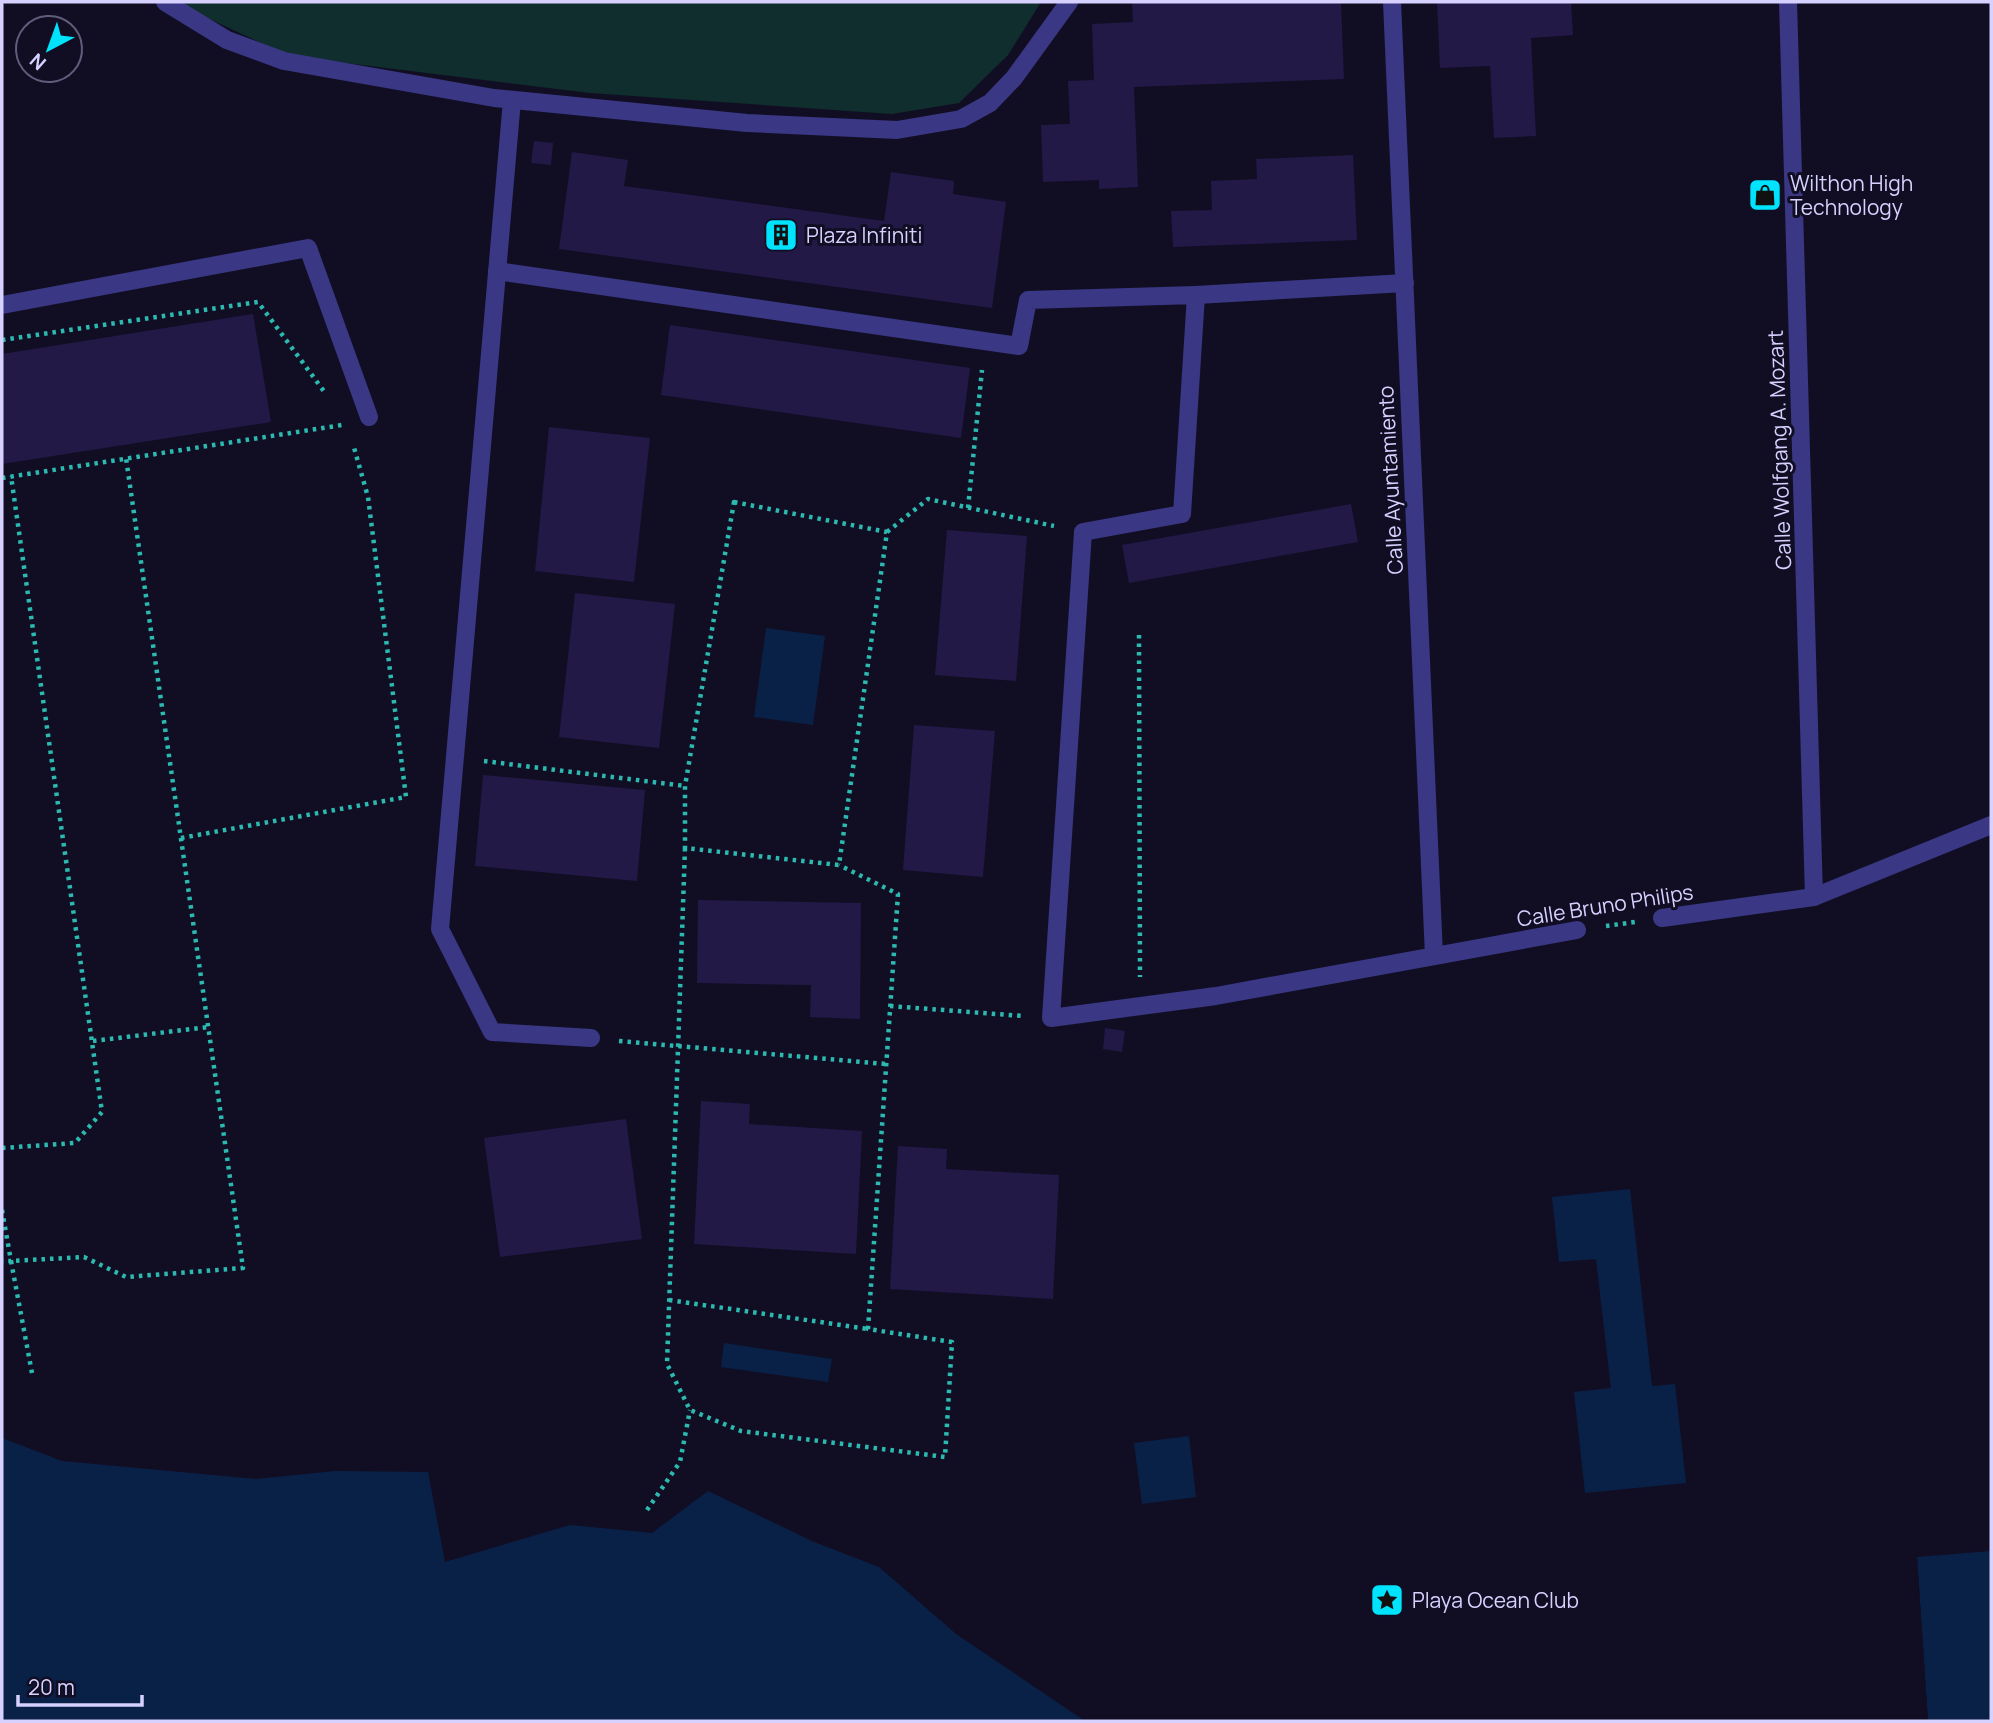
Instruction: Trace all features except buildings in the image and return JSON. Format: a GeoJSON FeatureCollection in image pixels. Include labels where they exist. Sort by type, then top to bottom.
{"type":"FeatureCollection","features":[{"type":"Feature","properties":{"kind":"street"},"geometry":{"type":"LineString","coordinates":[[165,2],[227,40],[284,61],[512,100],[747,122],[897,130],[961,119],[990,103],[1014,78],[1069,2]]}},
{"type":"Feature","properties":{"kind":"street","name":"Calle Ayuntamiento"},"geometry":{"type":"LineString","coordinates":[[1392,2],[1434,956]]}},
{"type":"Feature","properties":{"kind":"street","name":"Calle Wolfgang A. Mozart"},"geometry":{"type":"LineString","coordinates":[[1788,2],[1814,897]]}},
{"type":"Feature","properties":{"kind":"street"},"geometry":{"type":"LineString","coordinates":[[512,100],[440,929],[492,1032],[591,1038]]}},
{"type":"Feature","properties":{"kind":"street"},"geometry":{"type":"LineString","coordinates":[[2,305],[308,248],[369,417]]}},
{"type":"Feature","properties":{"kind":"street"},"geometry":{"type":"LineString","coordinates":[[497,271],[1019,346],[1028,300],[1196,295],[1405,282]]}},
{"type":"Feature","properties":{"kind":"street"},"geometry":{"type":"LineString","coordinates":[[1051,1018],[1083,532],[1182,514],[1196,295]]}},
{"type":"Feature","properties":{"kind":"street","name":"Calle Bruno Philips"},"geometry":{"type":"LineString","coordinates":[[1662,919],[1814,897],[1991,825]]}},
{"type":"Feature","properties":{"kind":"street","name":"Calle Bruno Philips"},"geometry":{"type":"LineString","coordinates":[[1051,1018],[1216,996],[1577,930]]}},
{"type":"Feature","properties":{"kind":"path"},"geometry":{"type":"LineString","coordinates":[[2,340],[258,302],[332,402]]}},
{"type":"Feature","properties":{"kind":"path"},"geometry":{"type":"LineString","coordinates":[[968,508],[985,342]]}},
{"type":"Feature","properties":{"kind":"path"},"geometry":{"type":"LineString","coordinates":[[181,838],[406,797],[368,497],[348,424],[340,413]]}},
{"type":"Feature","properties":{"kind":"path"},"geometry":{"type":"LineString","coordinates":[[2,478],[348,424],[369,417]]}},
{"type":"Feature","properties":{"kind":"path"},"geometry":{"type":"LineString","coordinates":[[2,1261],[84,1257],[126,1278],[243,1268],[126,458]]}},
{"type":"Feature","properties":{"kind":"path"},"geometry":{"type":"LineString","coordinates":[[2,1148],[75,1143],[102,1112],[10,476]]}},
{"type":"Feature","properties":{"kind":"path"},"geometry":{"type":"LineString","coordinates":[[839,864],[887,532],[928,499],[1083,532]]}},
{"type":"Feature","properties":{"kind":"path"},"geometry":{"type":"LineString","coordinates":[[647,1510],[680,1462],[690,1410],[667,1364],[685,786],[734,502],[887,532]]}},
{"type":"Feature","properties":{"kind":"path"},"geometry":{"type":"LineString","coordinates":[[1139,635],[1140,1006]]}},
{"type":"Feature","properties":{"kind":"path"},"geometry":{"type":"LineString","coordinates":[[455,757],[685,786]]}},
{"type":"Feature","properties":{"kind":"path"},"geometry":{"type":"LineString","coordinates":[[685,848],[839,864],[898,894],[868,1329]]}},
{"type":"Feature","properties":{"kind":"path","name":"Calle Bruno Philips"},"geometry":{"type":"LineString","coordinates":[[1577,930],[1662,919]]}},
{"type":"Feature","properties":{"kind":"path"},"geometry":{"type":"LineString","coordinates":[[890,1006],[1051,1018]]}},
{"type":"Feature","properties":{"kind":"path"},"geometry":{"type":"LineString","coordinates":[[93,1041],[208,1027]]}},
{"type":"Feature","properties":{"kind":"path"},"geometry":{"type":"LineString","coordinates":[[591,1038],[886,1064]]}},
{"type":"Feature","properties":{"kind":"path"},"geometry":{"type":"LineString","coordinates":[[2,1210],[32,1373]]}},
{"type":"Feature","properties":{"kind":"path"},"geometry":{"type":"LineString","coordinates":[[669,1300],[952,1342],[945,1457],[741,1431],[690,1410]]}},
{"type":"Feature","properties":{"kind":"green space"},"geometry":{"type":"Polygon","coordinates":[[[185,2],[1041,2],[1008,55],[959,103],[892,114],[590,93],[289,56],[186,8],[185,2]]]}},
{"type":"Feature","properties":{"kind":"water"},"geometry":{"type":"Polygon","coordinates":[[[766,628],[825,636],[813,725],[754,717],[766,628]]]}},
{"type":"Feature","properties":{"kind":"water"},"geometry":{"type":"Polygon","coordinates":[[[1630,1189],[1652,1386],[1675,1384],[1686,1483],[1585,1493],[1574,1392],[1611,1388],[1596,1259],[1559,1262],[1552,1197],[1630,1189]]]}},
{"type":"Feature","properties":{"kind":"water"},"geometry":{"type":"Polygon","coordinates":[[[724,1343],[832,1359],[828,1382],[721,1367],[724,1343]]]}},
{"type":"Feature","properties":{"kind":"water"},"geometry":{"type":"Polygon","coordinates":[[[1189,1436],[1196,1497],[1142,1504],[1134,1443],[1189,1436]]]}},
{"type":"Feature","properties":{"kind":"water"},"geometry":{"type":"Polygon","coordinates":[[[2,1438],[62,1461],[256,1479],[335,1471],[428,1472],[445,1562],[570,1525],[652,1533],[708,1491],[814,1542],[879,1567],[956,1634],[1085,1721],[2,1721],[2,1438]]]}},
{"type":"Feature","properties":{"kind":"water"},"geometry":{"type":"Polygon","coordinates":[[[1991,1551],[1991,1721],[1928,1721],[1917,1557],[1991,1551]]]}},
{"type":"Feature","properties":{"kind":"pier"},"geometry":{"type":"Polygon","coordinates":[[[1917,1553],[1928,1721],[1924,1721],[1914,1557],[1917,1553]]]}},
{"type":"Feature","properties":{"kind":"place","name":"Wilthon High Technology"},"geometry":{"type":"Point","coordinates":[1765,195]}},
{"type":"Feature","properties":{"kind":"place","name":"Plaza Infiniti"},"geometry":{"type":"Point","coordinates":[781,235]}},
{"type":"Feature","properties":{"kind":"place","name":"Playa Ocean Club"},"geometry":{"type":"Point","coordinates":[1387,1600]}}]}
